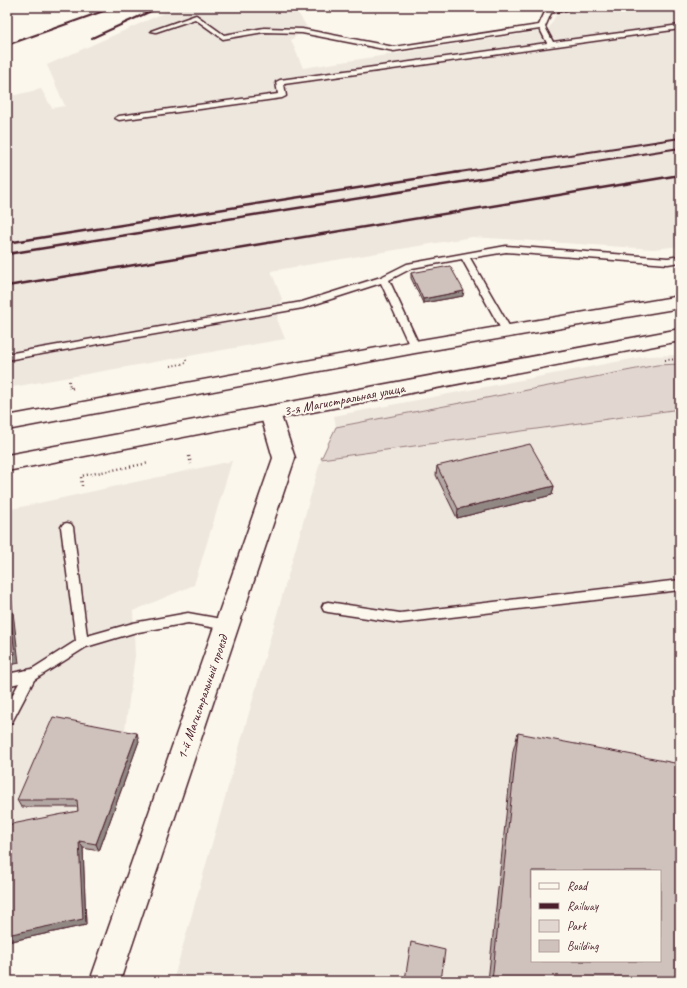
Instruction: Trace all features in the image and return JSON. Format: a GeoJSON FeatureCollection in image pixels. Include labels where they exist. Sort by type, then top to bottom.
{"type":"FeatureCollection","features":[{"type":"Feature","properties":{"kind":"main road"},"geometry":{"type":"LineString","coordinates":[[7,423],[416,347],[680,302]]}},
{"type":"Feature","properties":{"kind":"main road","name":"3-я Магистральная улица"},"geometry":{"type":"LineString","coordinates":[[7,463],[680,335]]}},
{"type":"Feature","properties":{"kind":"main road","name":"1-й Магистральный проезд"},"geometry":{"type":"LineString","coordinates":[[105,981],[284,458],[270,414]]}},
{"type":"Feature","properties":{"kind":"lane"},"geometry":{"type":"LineString","coordinates":[[551,44],[542,27],[548,11],[577,7]]}},
{"type":"Feature","properties":{"kind":"lane"},"geometry":{"type":"LineString","coordinates":[[154,31],[196,16],[223,37],[264,30],[302,31],[394,49],[542,27]]}},
{"type":"Feature","properties":{"kind":"lane"},"geometry":{"type":"LineString","coordinates":[[119,118],[282,96],[280,82],[680,27]]}},
{"type":"Feature","properties":{"kind":"lane"},"geometry":{"type":"LineString","coordinates":[[7,357],[303,305],[384,279],[410,266],[506,250],[668,261],[680,259]]}},
{"type":"Feature","properties":{"kind":"lane"},"geometry":{"type":"LineString","coordinates":[[465,256],[507,331]]}},
{"type":"Feature","properties":{"kind":"lane"},"geometry":{"type":"LineString","coordinates":[[384,279],[416,347]]}},
{"type":"Feature","properties":{"kind":"lane"},"geometry":{"type":"LineString","coordinates":[[67,527],[82,643]]}},
{"type":"Feature","properties":{"kind":"lane"},"geometry":{"type":"LineString","coordinates":[[328,607],[400,618],[680,585]]}},
{"type":"Feature","properties":{"kind":"lane"},"geometry":{"type":"LineString","coordinates":[[7,680],[35,674],[82,643],[133,628],[188,618],[227,625]]}},
{"type":"Feature","properties":{"kind":"lane"},"geometry":{"type":"LineString","coordinates":[[7,718],[30,675]]}},
{"type":"Feature","properties":{"kind":"path"},"geometry":{"type":"LineString","coordinates":[[171,366],[186,363],[186,359]]}},
{"type":"Feature","properties":{"kind":"path"},"geometry":{"type":"LineString","coordinates":[[69,380],[70,389],[79,387]]}},
{"type":"Feature","properties":{"kind":"path"},"geometry":{"type":"LineString","coordinates":[[189,456],[192,464]]}},
{"type":"Feature","properties":{"kind":"path"},"geometry":{"type":"LineString","coordinates":[[82,486],[81,476],[149,464]]}},
{"type":"Feature","properties":{"kind":"shaded area"},"geometry":{"type":"Polygon","coordinates":[[[177,7],[294,7],[307,27],[291,40],[303,68],[548,30],[557,13],[603,7],[680,7],[680,246],[653,249],[472,237],[271,271],[282,299],[277,319],[285,339],[7,388],[7,97],[41,89],[52,108],[65,106],[47,65],[177,7]]]}},
{"type":"Feature","properties":{"kind":"shaded area"},"geometry":{"type":"Polygon","coordinates":[[[680,355],[680,981],[173,981],[321,459],[336,427],[334,416],[647,356],[680,355]]]}},
{"type":"Feature","properties":{"kind":"shaded area"},"geometry":{"type":"Polygon","coordinates":[[[232,461],[194,585],[133,611],[135,656],[124,737],[139,741],[99,851],[83,848],[86,925],[7,942],[7,510],[232,461]]]}},
{"type":"Feature","properties":{"kind":"green space"},"geometry":{"type":"Polygon","coordinates":[[[680,364],[680,409],[321,459],[336,427],[657,365],[680,364]]]}},
{"type":"Feature","properties":{"kind":"building"},"geometry":{"type":"Polygon","coordinates":[[[450,266],[464,291],[423,299],[411,273],[450,266]]]}},
{"type":"Feature","properties":{"kind":"building"},"geometry":{"type":"Polygon","coordinates":[[[530,444],[554,486],[458,509],[437,466],[530,444]]]}},
{"type":"Feature","properties":{"kind":"building"},"geometry":{"type":"Polygon","coordinates":[[[7,586],[15,654],[7,656],[7,586]]]}},
{"type":"Feature","properties":{"kind":"building"},"geometry":{"type":"Polygon","coordinates":[[[53,717],[137,733],[96,844],[79,841],[83,919],[7,935],[7,825],[78,811],[77,800],[17,800],[53,717]]]}},
{"type":"Feature","properties":{"kind":"building"},"geometry":{"type":"Polygon","coordinates":[[[518,733],[680,764],[680,981],[492,981],[518,733]]]}},
{"type":"Feature","properties":{"kind":"building"},"geometry":{"type":"Polygon","coordinates":[[[411,942],[445,950],[441,981],[405,980],[411,942]]]}},
{"type":"Feature","properties":{"kind":"railway"},"geometry":{"type":"LineString","coordinates":[[7,45],[115,7]]}},
{"type":"Feature","properties":{"kind":"railway"},"geometry":{"type":"LineString","coordinates":[[92,38],[160,7]]}},
{"type":"Feature","properties":{"kind":"railway"},"geometry":{"type":"LineString","coordinates":[[453,173],[680,138]]}},
{"type":"Feature","properties":{"kind":"railway"},"geometry":{"type":"LineString","coordinates":[[519,173],[680,148]]}},
{"type":"Feature","properties":{"kind":"railway"},"geometry":{"type":"LineString","coordinates":[[7,243],[460,172]]}},
{"type":"Feature","properties":{"kind":"railway"},"geometry":{"type":"LineString","coordinates":[[7,254],[525,172]]}},
{"type":"Feature","properties":{"kind":"railway"},"geometry":{"type":"LineString","coordinates":[[7,286],[680,175]]}}]}
